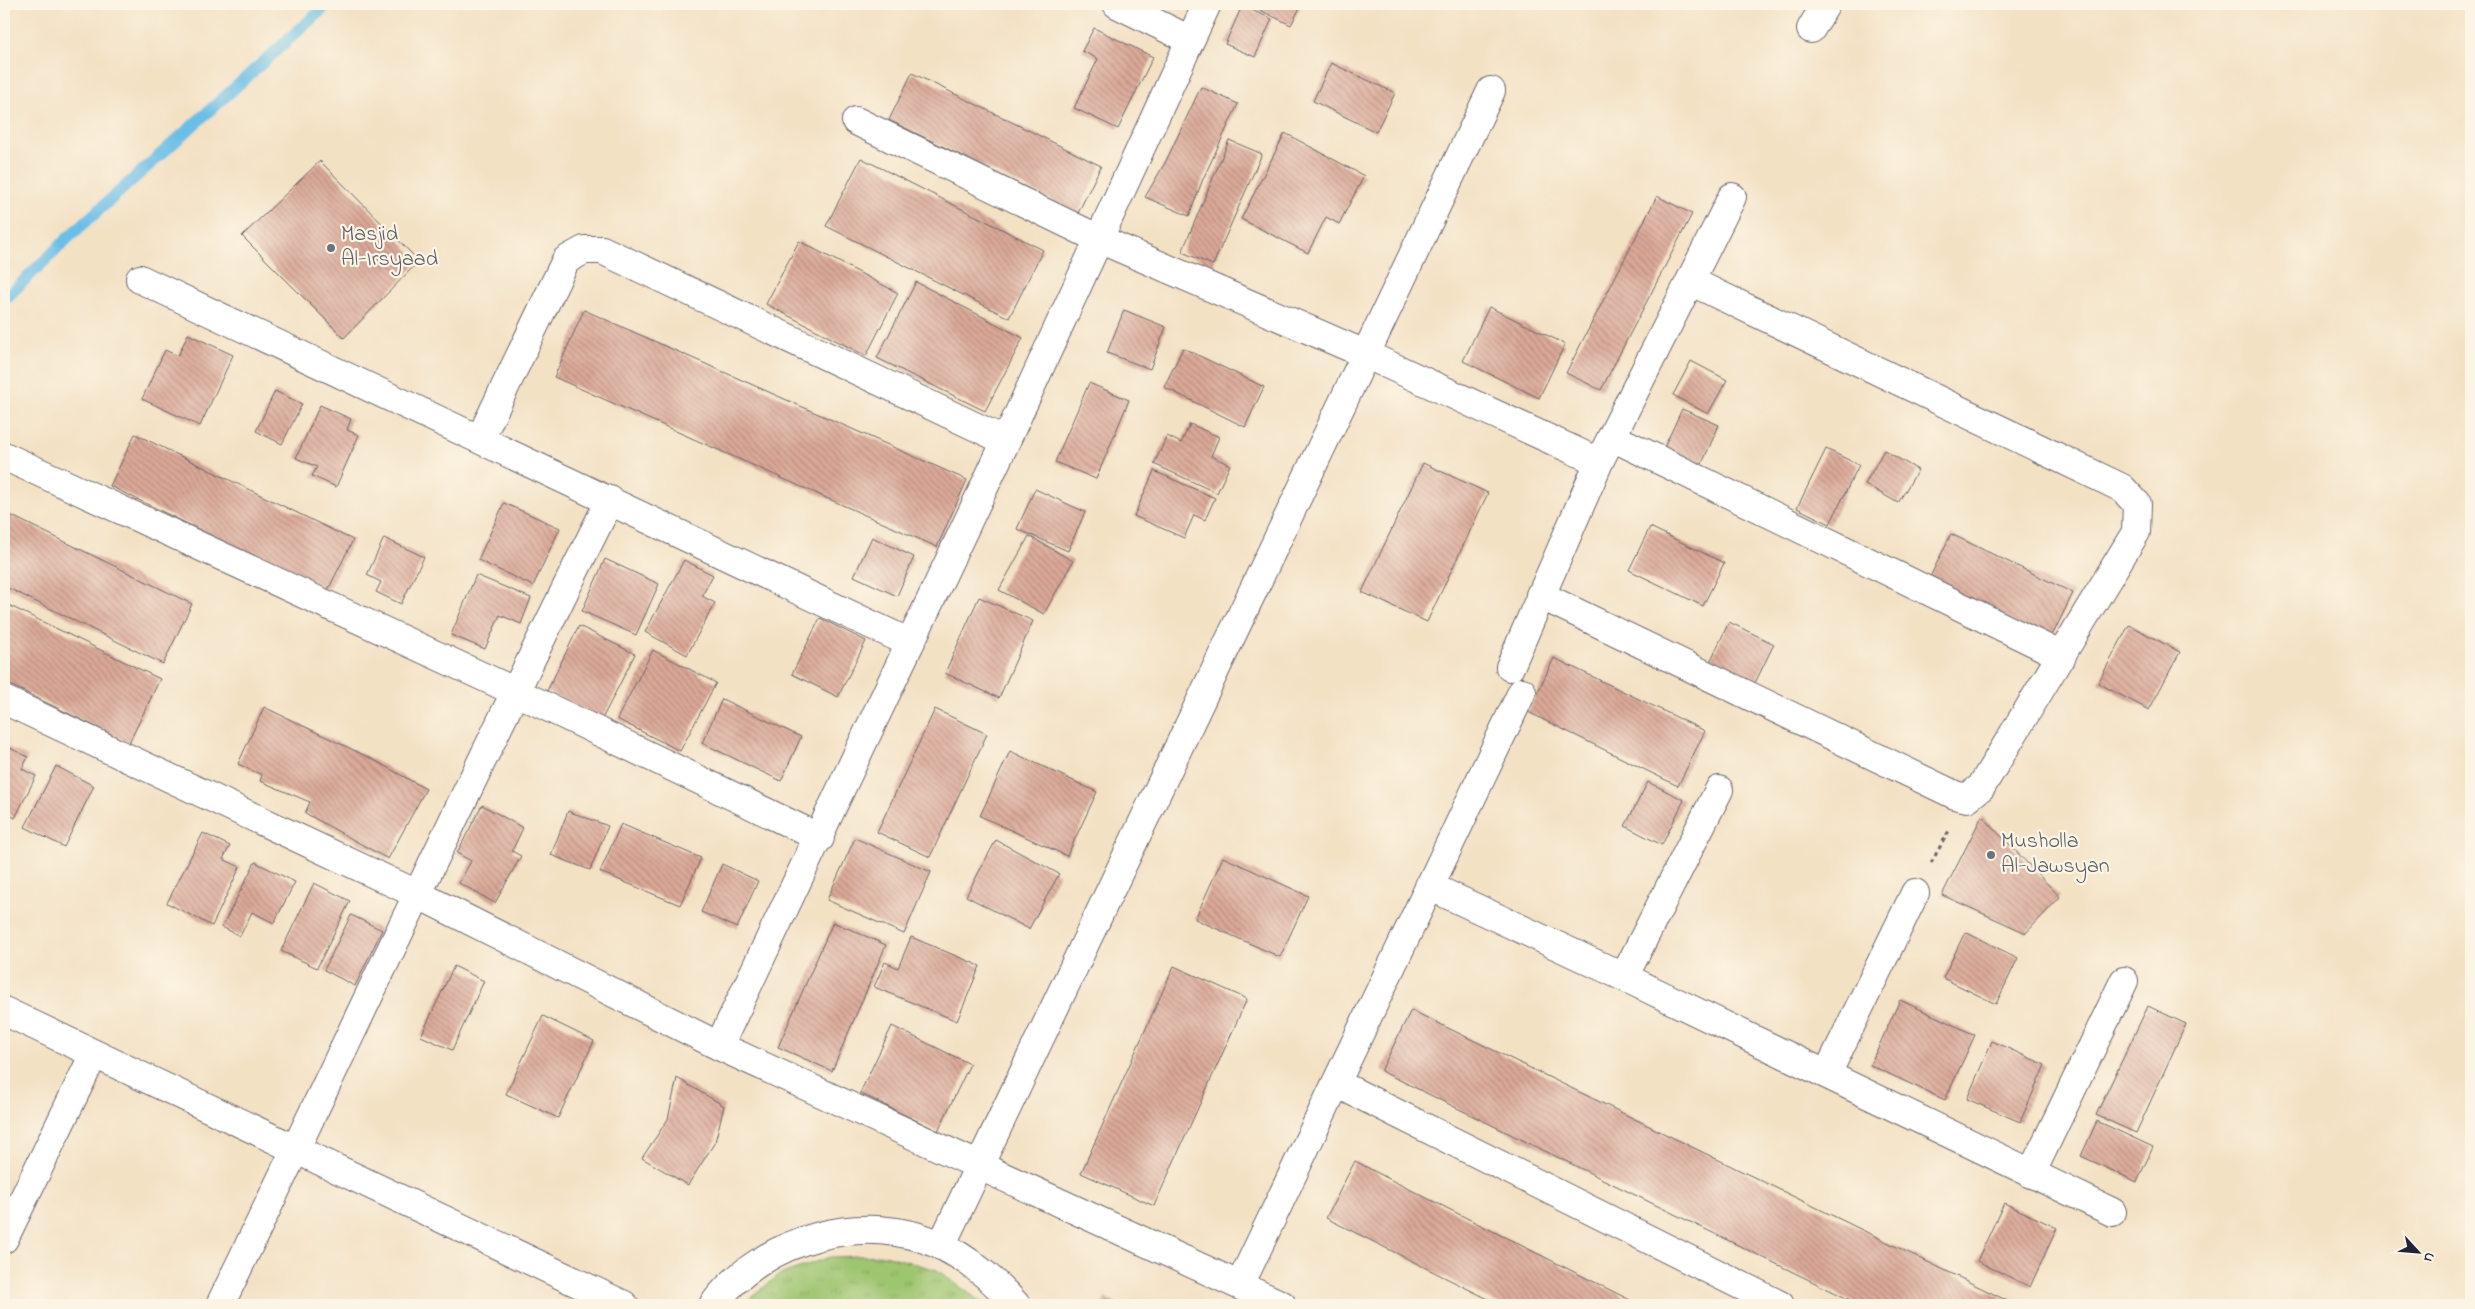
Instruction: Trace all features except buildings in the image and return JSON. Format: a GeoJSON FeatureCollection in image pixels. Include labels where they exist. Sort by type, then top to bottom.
{"type":"FeatureCollection","features":[{"type":"Feature","properties":{"kind":"street"},"geometry":{"type":"LineString","coordinates":[[1117,4],[1190,40]]}},
{"type":"Feature","properties":{"kind":"street"},"geometry":{"type":"LineString","coordinates":[[719,1046],[820,838],[1006,441],[1207,4]]}},
{"type":"Feature","properties":{"kind":"street"},"geometry":{"type":"LineString","coordinates":[[1811,28],[1826,4]]}},
{"type":"Feature","properties":{"kind":"street"},"geometry":{"type":"LineString","coordinates":[[941,1246],[1491,91]]}},
{"type":"Feature","properties":{"kind":"street"},"geometry":{"type":"LineString","coordinates":[[856,121],[1098,239],[1365,354],[1600,462]]}},
{"type":"Feature","properties":{"kind":"street"},"geometry":{"type":"LineString","coordinates":[[1510,667],[1600,462],[1732,197]]}},
{"type":"Feature","properties":{"kind":"street"},"geometry":{"type":"LineString","coordinates":[[480,439],[566,260],[584,250],[602,250],[1006,441]]}},
{"type":"Feature","properties":{"kind":"street"},"geometry":{"type":"LineString","coordinates":[[140,279],[910,643]]}},
{"type":"Feature","properties":{"kind":"street"},"geometry":{"type":"LineString","coordinates":[[1540,595],[1955,795],[1967,798],[1981,787],[2136,532],[2137,504],[2122,488],[1690,281]]}},
{"type":"Feature","properties":{"kind":"street"},"geometry":{"type":"LineString","coordinates":[[1612,437],[2062,656]]}},
{"type":"Feature","properties":{"kind":"street"},"geometry":{"type":"LineString","coordinates":[[4,456],[514,691],[820,838]]}},
{"type":"Feature","properties":{"kind":"street"},"geometry":{"type":"LineString","coordinates":[[220,1305],[419,895],[514,691],[610,500]]}},
{"type":"Feature","properties":{"kind":"street"},"geometry":{"type":"LineString","coordinates":[[1240,1285],[1522,692]]}},
{"type":"Feature","properties":{"kind":"street"},"geometry":{"type":"LineString","coordinates":[[4,700],[419,895],[719,1046],[1282,1305]]}},
{"type":"Feature","properties":{"kind":"street"},"geometry":{"type":"LineString","coordinates":[[1624,977],[1719,790]]}},
{"type":"Feature","properties":{"kind":"street"},"geometry":{"type":"LineString","coordinates":[[1429,886],[1624,977],[2112,1212]]}},
{"type":"Feature","properties":{"kind":"street"},"geometry":{"type":"LineString","coordinates":[[1826,1074],[1915,893]]}},
{"type":"Feature","properties":{"kind":"street"},"geometry":{"type":"LineString","coordinates":[[2031,1174],[2124,981]]}},
{"type":"Feature","properties":{"kind":"street"},"geometry":{"type":"LineString","coordinates":[[4,1011],[624,1305]]}},
{"type":"Feature","properties":{"kind":"street"},"geometry":{"type":"LineString","coordinates":[[4,1239],[94,1054]]}},
{"type":"Feature","properties":{"kind":"street"},"geometry":{"type":"LineString","coordinates":[[1336,1083],[1780,1305]]}},
{"type":"Feature","properties":{"kind":"street"},"geometry":{"type":"LineString","coordinates":[[713,1305],[741,1276],[766,1258],[793,1244],[822,1235],[852,1231],[882,1231],[912,1236],[941,1246],[970,1262],[996,1282],[1016,1305]]}},
{"type":"Feature","properties":{"kind":"path"},"geometry":{"type":"LineString","coordinates":[[1915,893],[1967,798]]}},
{"type":"Feature","properties":{"kind":"green space"},"geometry":{"type":"Polygon","coordinates":[[[885,1255],[937,1270],[985,1305],[742,1305],[779,1275],[830,1257],[885,1255]]]}},
{"type":"Feature","properties":{"kind":"waterway"},"geometry":{"type":"LineString","coordinates":[[4,300],[71,235],[328,4]]}},
{"type":"Feature","properties":{"kind":"place","name":"Masjid Al-Irsyaad"},"geometry":{"type":"Point","coordinates":[331,248]}},
{"type":"Feature","properties":{"kind":"place","name":"Musholla Al-Jawsyan"},"geometry":{"type":"Point","coordinates":[1991,855]}}]}
